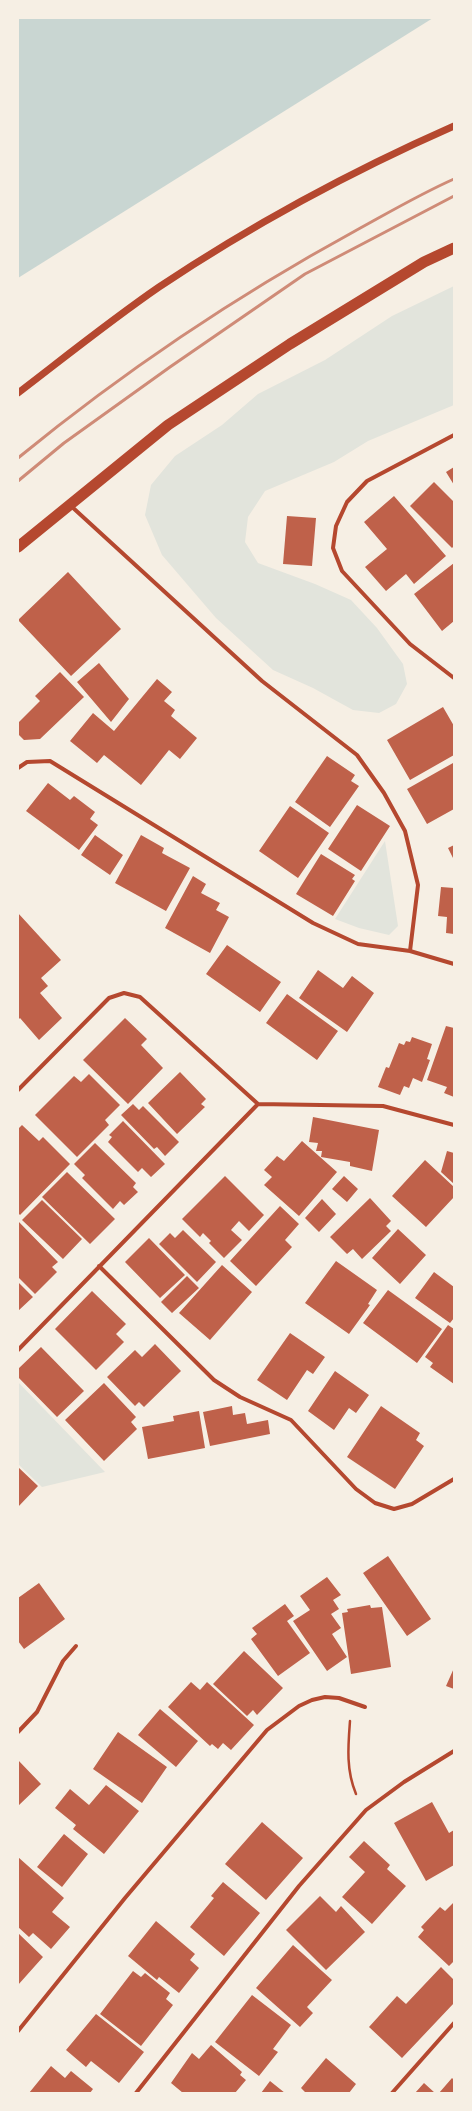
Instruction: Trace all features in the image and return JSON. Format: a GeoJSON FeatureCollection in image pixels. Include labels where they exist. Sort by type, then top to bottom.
{"type":"FeatureCollection","features":[{"type":"Feature","properties":{"kind":"highway"},"geometry":{"type":"LineString","coordinates":[[18,547],[174,421],[290,344],[424,262],[454,248]]}},
{"type":"Feature","properties":{"kind":"street"},"geometry":{"type":"LineString","coordinates":[[18,393],[158,288],[228,242],[327,188],[415,143],[454,126]]}},
{"type":"Feature","properties":{"kind":"street"},"geometry":{"type":"LineString","coordinates":[[454,435],[367,481],[347,502],[336,526],[333,548],[342,571],[410,644],[454,678]]}},
{"type":"Feature","properties":{"kind":"street"},"geometry":{"type":"LineString","coordinates":[[70,506],[262,681],[357,755],[384,793],[405,832],[418,885],[410,951]]}},
{"type":"Feature","properties":{"kind":"street"},"geometry":{"type":"LineString","coordinates":[[18,768],[27,762],[50,761],[313,923],[358,944],[410,951],[454,964]]}},
{"type":"Feature","properties":{"kind":"street"},"geometry":{"type":"LineString","coordinates":[[18,1090],[109,998],[124,993],[140,997],[258,1104],[383,1106],[454,1125]]}},
{"type":"Feature","properties":{"kind":"street"},"geometry":{"type":"LineString","coordinates":[[18,1350],[258,1104]]}},
{"type":"Feature","properties":{"kind":"street"},"geometry":{"type":"LineString","coordinates":[[100,1266],[214,1380],[240,1397],[291,1420],[356,1489],[375,1503],[394,1509],[412,1504],[454,1479]]}},
{"type":"Feature","properties":{"kind":"street"},"geometry":{"type":"LineString","coordinates":[[18,1732],[37,1712],[63,1661],[76,1646]]}},
{"type":"Feature","properties":{"kind":"street"},"geometry":{"type":"LineString","coordinates":[[18,2031],[125,1898],[266,1730],[299,1706],[312,1700],[325,1697],[339,1698],[365,1707]]}},
{"type":"Feature","properties":{"kind":"street"},"geometry":{"type":"LineString","coordinates":[[136,2093],[300,1886],[366,1810],[404,1782],[454,1751]]}},
{"type":"Feature","properties":{"kind":"street"},"geometry":{"type":"LineString","coordinates":[[392,2093],[454,2024]]}},
{"type":"Feature","properties":{"kind":"path"},"geometry":{"type":"LineString","coordinates":[[350,1718],[347,1762],[351,1783],[366,1810]]}},
{"type":"Feature","properties":{"kind":"shaded area"},"geometry":{"type":"Polygon","coordinates":[[[18,18],[433,18],[18,278],[18,18]]]}},
{"type":"Feature","properties":{"kind":"shaded area"},"geometry":{"type":"Polygon","coordinates":[[[454,286],[454,405],[368,441],[334,462],[265,491],[248,517],[245,542],[258,563],[315,584],[351,600],[377,628],[403,664],[407,684],[396,704],[379,713],[353,710],[313,688],[273,670],[216,618],[162,555],[145,515],[151,485],[175,456],[222,425],[258,394],[325,360],[392,316],[454,286]]]}},
{"type":"Feature","properties":{"kind":"shaded area"},"geometry":{"type":"Polygon","coordinates":[[[385,841],[398,926],[389,935],[359,928],[335,919],[385,841]]]}},
{"type":"Feature","properties":{"kind":"shaded area"},"geometry":{"type":"Polygon","coordinates":[[[18,1382],[105,1472],[42,1487],[18,1464],[18,1382]]]}},
{"type":"Feature","properties":{"kind":"building"},"geometry":{"type":"Polygon","coordinates":[[[454,467],[454,485],[446,472],[454,467]]]}},
{"type":"Feature","properties":{"kind":"building"},"geometry":{"type":"Polygon","coordinates":[[[434,482],[454,502],[454,546],[452,548],[410,506],[434,482]]]}},
{"type":"Feature","properties":{"kind":"building"},"geometry":{"type":"Polygon","coordinates":[[[394,496],[446,556],[414,584],[406,574],[386,591],[365,567],[387,549],[364,522],[394,496]]]}},
{"type":"Feature","properties":{"kind":"building"},"geometry":{"type":"Polygon","coordinates":[[[287,516],[316,518],[312,566],[283,564],[287,516]]]}},
{"type":"Feature","properties":{"kind":"building"},"geometry":{"type":"Polygon","coordinates":[[[454,563],[454,621],[442,631],[414,594],[454,563]]]}},
{"type":"Feature","properties":{"kind":"building"},"geometry":{"type":"Polygon","coordinates":[[[68,572],[121,629],[71,676],[18,620],[68,572]]]}},
{"type":"Feature","properties":{"kind":"building"},"geometry":{"type":"Polygon","coordinates":[[[99,663],[129,699],[111,722],[77,682],[99,663]]]}},
{"type":"Feature","properties":{"kind":"building"},"geometry":{"type":"Polygon","coordinates":[[[60,672],[84,697],[40,739],[24,740],[18,734],[18,723],[40,701],[35,696],[60,672]]]}},
{"type":"Feature","properties":{"kind":"building"},"geometry":{"type":"Polygon","coordinates":[[[157,679],[172,692],[164,701],[175,710],[171,716],[197,738],[180,759],[169,750],[141,785],[104,755],[97,763],[70,741],[93,713],[114,731],[157,679]]]}},
{"type":"Feature","properties":{"kind":"building"},"geometry":{"type":"Polygon","coordinates":[[[443,707],[454,726],[454,755],[410,780],[387,740],[443,707]]]}},
{"type":"Feature","properties":{"kind":"building"},"geometry":{"type":"Polygon","coordinates":[[[327,756],[355,775],[351,781],[359,786],[330,827],[295,802],[327,756]]]}},
{"type":"Feature","properties":{"kind":"building"},"geometry":{"type":"Polygon","coordinates":[[[453,763],[454,809],[427,824],[407,789],[453,763]]]}},
{"type":"Feature","properties":{"kind":"building"},"geometry":{"type":"Polygon","coordinates":[[[48,783],[70,800],[74,796],[95,812],[90,819],[98,825],[79,850],[26,811],[48,783]]]}},
{"type":"Feature","properties":{"kind":"building"},"geometry":{"type":"Polygon","coordinates":[[[357,805],[390,826],[361,871],[328,849],[357,805]]]}},
{"type":"Feature","properties":{"kind":"building"},"geometry":{"type":"Polygon","coordinates":[[[290,806],[329,833],[298,878],[259,851],[290,806]]]}},
{"type":"Feature","properties":{"kind":"building"},"geometry":{"type":"Polygon","coordinates":[[[95,835],[123,855],[110,875],[81,855],[95,835]]]}},
{"type":"Feature","properties":{"kind":"building"},"geometry":{"type":"Polygon","coordinates":[[[141,835],[164,848],[162,853],[190,868],[166,911],[115,883],[141,835]]]}},
{"type":"Feature","properties":{"kind":"building"},"geometry":{"type":"Polygon","coordinates":[[[454,845],[454,860],[448,848],[454,845]]]}},
{"type":"Feature","properties":{"kind":"building"},"geometry":{"type":"Polygon","coordinates":[[[321,854],[355,875],[352,879],[355,881],[333,916],[296,894],[321,854]]]}},
{"type":"Feature","properties":{"kind":"building"},"geometry":{"type":"Polygon","coordinates":[[[193,876],[206,884],[201,893],[220,903],[216,910],[229,917],[210,953],[165,928],[193,876]]]}},
{"type":"Feature","properties":{"kind":"building"},"geometry":{"type":"Polygon","coordinates":[[[441,887],[454,888],[454,934],[446,933],[447,917],[438,916],[441,887]]]}},
{"type":"Feature","properties":{"kind":"building"},"geometry":{"type":"Polygon","coordinates":[[[18,913],[61,960],[41,978],[48,986],[40,993],[62,1018],[39,1040],[20,1018],[18,1020],[18,913]]]}},
{"type":"Feature","properties":{"kind":"building"},"geometry":{"type":"Polygon","coordinates":[[[227,945],[281,982],[260,1012],[206,974],[227,945]]]}},
{"type":"Feature","properties":{"kind":"building"},"geometry":{"type":"Polygon","coordinates":[[[318,970],[343,988],[352,976],[374,993],[347,1032],[299,998],[318,970]]]}},
{"type":"Feature","properties":{"kind":"building"},"geometry":{"type":"Polygon","coordinates":[[[287,994],[338,1031],[317,1060],[266,1023],[287,994]]]}},
{"type":"Feature","properties":{"kind":"building"},"geometry":{"type":"Polygon","coordinates":[[[125,1018],[147,1039],[141,1045],[163,1068],[128,1104],[83,1060],[125,1018]]]}},
{"type":"Feature","properties":{"kind":"building"},"geometry":{"type":"Polygon","coordinates":[[[446,1026],[454,1028],[454,1097],[444,1093],[447,1087],[427,1080],[446,1026]]]}},
{"type":"Feature","properties":{"kind":"building"},"geometry":{"type":"Polygon","coordinates":[[[412,1037],[432,1044],[427,1059],[430,1060],[422,1082],[413,1078],[409,1088],[404,1086],[400,1095],[378,1087],[386,1067],[389,1068],[399,1043],[404,1045],[406,1041],[410,1042],[412,1037]]]}},
{"type":"Feature","properties":{"kind":"building"},"geometry":{"type":"Polygon","coordinates":[[[180,1072],[206,1099],[201,1104],[205,1107],[177,1134],[148,1103],[180,1072]]]}},
{"type":"Feature","properties":{"kind":"building"},"geometry":{"type":"Polygon","coordinates":[[[89,1074],[120,1105],[105,1120],[109,1125],[77,1157],[35,1115],[74,1076],[81,1082],[89,1074]]]}},
{"type":"Feature","properties":{"kind":"building"},"geometry":{"type":"Polygon","coordinates":[[[133,1104],[139,1110],[143,1106],[179,1142],[165,1156],[157,1147],[154,1149],[121,1115],[133,1104]]]}},
{"type":"Feature","properties":{"kind":"building"},"geometry":{"type":"Polygon","coordinates":[[[313,1117],[379,1130],[372,1171],[350,1166],[350,1162],[321,1157],[322,1151],[316,1151],[318,1143],[309,1142],[313,1117]]]}},
{"type":"Feature","properties":{"kind":"building"},"geometry":{"type":"Polygon","coordinates":[[[123,1121],[165,1164],[151,1177],[142,1168],[138,1172],[108,1142],[112,1137],[109,1135],[123,1121]]]}},
{"type":"Feature","properties":{"kind":"building"},"geometry":{"type":"Polygon","coordinates":[[[22,1125],[39,1141],[43,1137],[70,1164],[20,1215],[18,1213],[18,1129],[22,1125]]]}},
{"type":"Feature","properties":{"kind":"building"},"geometry":{"type":"Polygon","coordinates":[[[302,1141],[337,1172],[299,1216],[264,1185],[272,1177],[264,1170],[277,1156],[284,1161],[302,1141]]]}},
{"type":"Feature","properties":{"kind":"building"},"geometry":{"type":"Polygon","coordinates":[[[95,1143],[136,1183],[133,1187],[138,1192],[124,1205],[120,1201],[113,1209],[82,1178],[85,1175],[74,1164],[95,1143]]]}},
{"type":"Feature","properties":{"kind":"building"},"geometry":{"type":"Polygon","coordinates":[[[447,1151],[454,1153],[454,1184],[441,1172],[447,1151]]]}},
{"type":"Feature","properties":{"kind":"building"},"geometry":{"type":"Polygon","coordinates":[[[425,1160],[454,1187],[454,1197],[426,1227],[392,1196],[425,1160]]]}},
{"type":"Feature","properties":{"kind":"building"},"geometry":{"type":"Polygon","coordinates":[[[67,1172],[115,1219],[90,1244],[42,1197],[67,1172]]]}},
{"type":"Feature","properties":{"kind":"building"},"geometry":{"type":"Polygon","coordinates":[[[225,1176],[264,1215],[249,1231],[239,1221],[231,1230],[242,1240],[224,1258],[209,1243],[211,1241],[203,1233],[200,1237],[182,1219],[225,1176]]]}},
{"type":"Feature","properties":{"kind":"building"},"geometry":{"type":"Polygon","coordinates":[[[344,1176],[358,1189],[347,1202],[332,1189],[344,1176]]]}},
{"type":"Feature","properties":{"kind":"building"},"geometry":{"type":"Polygon","coordinates":[[[370,1198],[391,1221],[386,1226],[391,1231],[362,1259],[353,1249],[347,1254],[330,1237],[370,1198]]]}},
{"type":"Feature","properties":{"kind":"building"},"geometry":{"type":"Polygon","coordinates":[[[322,1199],[336,1214],[319,1232],[305,1218],[322,1199]]]}},
{"type":"Feature","properties":{"kind":"building"},"geometry":{"type":"Polygon","coordinates":[[[42,1200],[82,1239],[63,1259],[22,1220],[42,1200]]]}},
{"type":"Feature","properties":{"kind":"building"},"geometry":{"type":"Polygon","coordinates":[[[280,1206],[299,1224],[285,1240],[292,1247],[256,1286],[230,1261],[280,1206]]]}},
{"type":"Feature","properties":{"kind":"building"},"geometry":{"type":"Polygon","coordinates":[[[18,1221],[58,1262],[52,1267],[57,1272],[35,1294],[18,1277],[18,1221]]]}},
{"type":"Feature","properties":{"kind":"building"},"geometry":{"type":"Polygon","coordinates":[[[398,1229],[426,1255],[400,1284],[372,1258],[398,1229]]]}},
{"type":"Feature","properties":{"kind":"building"},"geometry":{"type":"Polygon","coordinates":[[[183,1230],[216,1262],[197,1282],[159,1244],[170,1233],[175,1238],[183,1230]]]}},
{"type":"Feature","properties":{"kind":"building"},"geometry":{"type":"Polygon","coordinates":[[[149,1238],[185,1275],[160,1298],[125,1262],[149,1238]]]}},
{"type":"Feature","properties":{"kind":"building"},"geometry":{"type":"Polygon","coordinates":[[[336,1261],[377,1290],[368,1304],[370,1305],[349,1334],[305,1303],[336,1261]]]}},
{"type":"Feature","properties":{"kind":"building"},"geometry":{"type":"Polygon","coordinates":[[[222,1265],[252,1292],[210,1340],[179,1313],[222,1265]]]}},
{"type":"Feature","properties":{"kind":"building"},"geometry":{"type":"Polygon","coordinates":[[[434,1272],[454,1287],[454,1318],[450,1323],[415,1298],[434,1272]]]}},
{"type":"Feature","properties":{"kind":"building"},"geometry":{"type":"Polygon","coordinates":[[[187,1276],[199,1288],[172,1313],[161,1302],[187,1276]]]}},
{"type":"Feature","properties":{"kind":"building"},"geometry":{"type":"Polygon","coordinates":[[[18,1282],[33,1297],[18,1311],[18,1282]]]}},
{"type":"Feature","properties":{"kind":"building"},"geometry":{"type":"Polygon","coordinates":[[[388,1290],[442,1329],[417,1363],[363,1323],[388,1290]]]}},
{"type":"Feature","properties":{"kind":"building"},"geometry":{"type":"Polygon","coordinates":[[[92,1291],[126,1324],[116,1334],[124,1342],[96,1370],[55,1329],[92,1291]]]}},
{"type":"Feature","properties":{"kind":"building"},"geometry":{"type":"Polygon","coordinates":[[[448,1325],[454,1329],[454,1384],[430,1367],[433,1363],[425,1357],[448,1325]]]}},
{"type":"Feature","properties":{"kind":"building"},"geometry":{"type":"Polygon","coordinates":[[[290,1333],[325,1357],[313,1374],[307,1370],[287,1400],[257,1380],[290,1333]]]}},
{"type":"Feature","properties":{"kind":"building"},"geometry":{"type":"Polygon","coordinates":[[[155,1344],[181,1371],[144,1407],[139,1402],[135,1406],[107,1377],[135,1350],[142,1357],[155,1344]]]}},
{"type":"Feature","properties":{"kind":"building"},"geometry":{"type":"Polygon","coordinates":[[[41,1347],[84,1391],[57,1417],[18,1377],[18,1369],[41,1347]]]}},
{"type":"Feature","properties":{"kind":"building"},"geometry":{"type":"Polygon","coordinates":[[[335,1371],[369,1395],[356,1413],[349,1408],[334,1430],[308,1411],[335,1371]]]}},
{"type":"Feature","properties":{"kind":"building"},"geometry":{"type":"Polygon","coordinates":[[[104,1383],[136,1417],[131,1422],[137,1429],[104,1461],[65,1420],[104,1383]]]}},
{"type":"Feature","properties":{"kind":"building"},"geometry":{"type":"Polygon","coordinates":[[[232,1406],[233,1415],[245,1413],[247,1424],[268,1420],[270,1434],[210,1446],[203,1412],[232,1406]]]}},
{"type":"Feature","properties":{"kind":"building"},"geometry":{"type":"Polygon","coordinates":[[[381,1406],[420,1433],[416,1440],[424,1446],[395,1489],[347,1457],[381,1406]]]}},
{"type":"Feature","properties":{"kind":"building"},"geometry":{"type":"Polygon","coordinates":[[[199,1411],[205,1448],[148,1459],[142,1427],[174,1421],[173,1416],[199,1411]]]}},
{"type":"Feature","properties":{"kind":"building"},"geometry":{"type":"Polygon","coordinates":[[[18,1467],[38,1486],[18,1507],[18,1467]]]}},
{"type":"Feature","properties":{"kind":"building"},"geometry":{"type":"Polygon","coordinates":[[[388,1556],[431,1619],[407,1636],[363,1573],[388,1556]]]}},
{"type":"Feature","properties":{"kind":"building"},"geometry":{"type":"Polygon","coordinates":[[[327,1577],[341,1595],[333,1600],[339,1609],[331,1614],[341,1628],[332,1634],[347,1657],[327,1671],[293,1621],[310,1610],[300,1596],[327,1577]]]}},
{"type":"Feature","properties":{"kind":"building"},"geometry":{"type":"Polygon","coordinates":[[[39,1583],[65,1619],[24,1649],[18,1641],[18,1598],[39,1583]]]}},
{"type":"Feature","properties":{"kind":"building"},"geometry":{"type":"Polygon","coordinates":[[[285,1604],[294,1616],[287,1621],[310,1653],[278,1676],[251,1639],[257,1634],[252,1628],[285,1604]]]}},
{"type":"Feature","properties":{"kind":"building"},"geometry":{"type":"Polygon","coordinates":[[[370,1605],[371,1608],[382,1607],[391,1667],[351,1674],[342,1613],[348,1612],[347,1609],[370,1605]]]}},
{"type":"Feature","properties":{"kind":"building"},"geometry":{"type":"Polygon","coordinates":[[[244,1651],[283,1688],[257,1715],[253,1710],[247,1716],[213,1684],[244,1651]]]}},
{"type":"Feature","properties":{"kind":"building"},"geometry":{"type":"Polygon","coordinates":[[[454,1668],[454,1689],[446,1686],[454,1668]]]}},
{"type":"Feature","properties":{"kind":"building"},"geometry":{"type":"Polygon","coordinates":[[[191,1682],[200,1690],[207,1682],[254,1725],[231,1750],[223,1743],[218,1749],[212,1744],[210,1746],[168,1707],[191,1682]]]}},
{"type":"Feature","properties":{"kind":"building"},"geometry":{"type":"Polygon","coordinates":[[[160,1709],[198,1741],[176,1767],[138,1735],[160,1709]]]}},
{"type":"Feature","properties":{"kind":"building"},"geometry":{"type":"Polygon","coordinates":[[[118,1732],[167,1767],[142,1803],[93,1769],[118,1732]]]}},
{"type":"Feature","properties":{"kind":"building"},"geometry":{"type":"Polygon","coordinates":[[[18,1760],[41,1784],[18,1806],[18,1760]]]}},
{"type":"Feature","properties":{"kind":"building"},"geometry":{"type":"Polygon","coordinates":[[[106,1785],[139,1811],[104,1854],[73,1829],[76,1825],[55,1808],[70,1789],[89,1805],[106,1785]]]}},
{"type":"Feature","properties":{"kind":"building"},"geometry":{"type":"Polygon","coordinates":[[[432,1802],[449,1833],[454,1830],[454,1865],[426,1881],[394,1823],[432,1802]]]}},
{"type":"Feature","properties":{"kind":"building"},"geometry":{"type":"Polygon","coordinates":[[[262,1822],[303,1858],[266,1900],[225,1864],[262,1822]]]}},
{"type":"Feature","properties":{"kind":"building"},"geometry":{"type":"Polygon","coordinates":[[[64,1834],[88,1854],[62,1887],[37,1867],[64,1834]]]}},
{"type":"Feature","properties":{"kind":"building"},"geometry":{"type":"Polygon","coordinates":[[[364,1841],[390,1865],[387,1869],[406,1886],[372,1924],[342,1897],[365,1872],[349,1857],[364,1841]]]}},
{"type":"Feature","properties":{"kind":"building"},"geometry":{"type":"Polygon","coordinates":[[[18,1857],[64,1898],[52,1912],[70,1927],[51,1949],[33,1933],[29,1937],[18,1927],[18,1857]]]}},
{"type":"Feature","properties":{"kind":"building"},"geometry":{"type":"Polygon","coordinates":[[[223,1882],[260,1913],[224,1956],[190,1927],[214,1898],[211,1896],[223,1882]]]}},
{"type":"Feature","properties":{"kind":"building"},"geometry":{"type":"Polygon","coordinates":[[[320,1896],[336,1912],[341,1906],[365,1932],[326,1970],[286,1930],[320,1896]]]}},
{"type":"Feature","properties":{"kind":"building"},"geometry":{"type":"Polygon","coordinates":[[[454,1902],[454,1961],[449,1966],[418,1937],[424,1930],[421,1927],[440,1907],[445,1911],[454,1902]]]}},
{"type":"Feature","properties":{"kind":"building"},"geometry":{"type":"Polygon","coordinates":[[[156,1921],[195,1954],[190,1960],[199,1968],[179,1993],[159,1977],[157,1980],[128,1956],[156,1921]]]}},
{"type":"Feature","properties":{"kind":"building"},"geometry":{"type":"Polygon","coordinates":[[[18,1933],[43,1957],[18,1985],[18,1933]]]}},
{"type":"Feature","properties":{"kind":"building"},"geometry":{"type":"Polygon","coordinates":[[[293,1945],[332,1980],[307,2007],[313,2013],[300,2027],[256,1988],[293,1945]]]}},
{"type":"Feature","properties":{"kind":"building"},"geometry":{"type":"Polygon","coordinates":[[[441,1967],[454,1980],[454,2003],[402,2058],[369,2027],[397,1996],[406,2004],[441,1967]]]}},
{"type":"Feature","properties":{"kind":"building"},"geometry":{"type":"Polygon","coordinates":[[[133,1971],[141,1977],[145,1973],[170,1993],[166,1999],[173,2005],[141,2046],[100,2014],[133,1971]]]}},
{"type":"Feature","properties":{"kind":"building"},"geometry":{"type":"Polygon","coordinates":[[[252,1995],[291,2025],[273,2049],[278,2052],[259,2076],[215,2042],[252,1995]]]}},
{"type":"Feature","properties":{"kind":"building"},"geometry":{"type":"Polygon","coordinates":[[[96,2014],[144,2052],[119,2083],[91,2061],[86,2067],[66,2050],[96,2014]]]}},
{"type":"Feature","properties":{"kind":"building"},"geometry":{"type":"Polygon","coordinates":[[[211,2045],[242,2072],[240,2075],[246,2080],[235,2093],[183,2093],[171,2083],[192,2053],[199,2059],[211,2045]]]}},
{"type":"Feature","properties":{"kind":"building"},"geometry":{"type":"Polygon","coordinates":[[[326,2058],[356,2084],[349,2093],[306,2093],[301,2088],[326,2058]]]}},
{"type":"Feature","properties":{"kind":"building"},"geometry":{"type":"Polygon","coordinates":[[[51,2066],[65,2078],[71,2071],[93,2089],[90,2093],[29,2093],[51,2066]]]}},
{"type":"Feature","properties":{"kind":"building"},"geometry":{"type":"Polygon","coordinates":[[[452,2078],[454,2080],[454,2093],[439,2093],[452,2078]]]}},
{"type":"Feature","properties":{"kind":"building"},"geometry":{"type":"Polygon","coordinates":[[[270,2081],[285,2093],[261,2093],[270,2081]]]}},
{"type":"Feature","properties":{"kind":"building"},"geometry":{"type":"Polygon","coordinates":[[[424,2083],[435,2093],[415,2093],[424,2083]]]}},
{"type":"Feature","properties":{"kind":"railway"},"geometry":{"type":"LineString","coordinates":[[18,458],[98,395],[224,309],[311,256],[404,204],[454,179]]}},
{"type":"Feature","properties":{"kind":"railway"},"geometry":{"type":"LineString","coordinates":[[18,481],[64,443],[170,367],[305,274],[454,196]]}}]}
